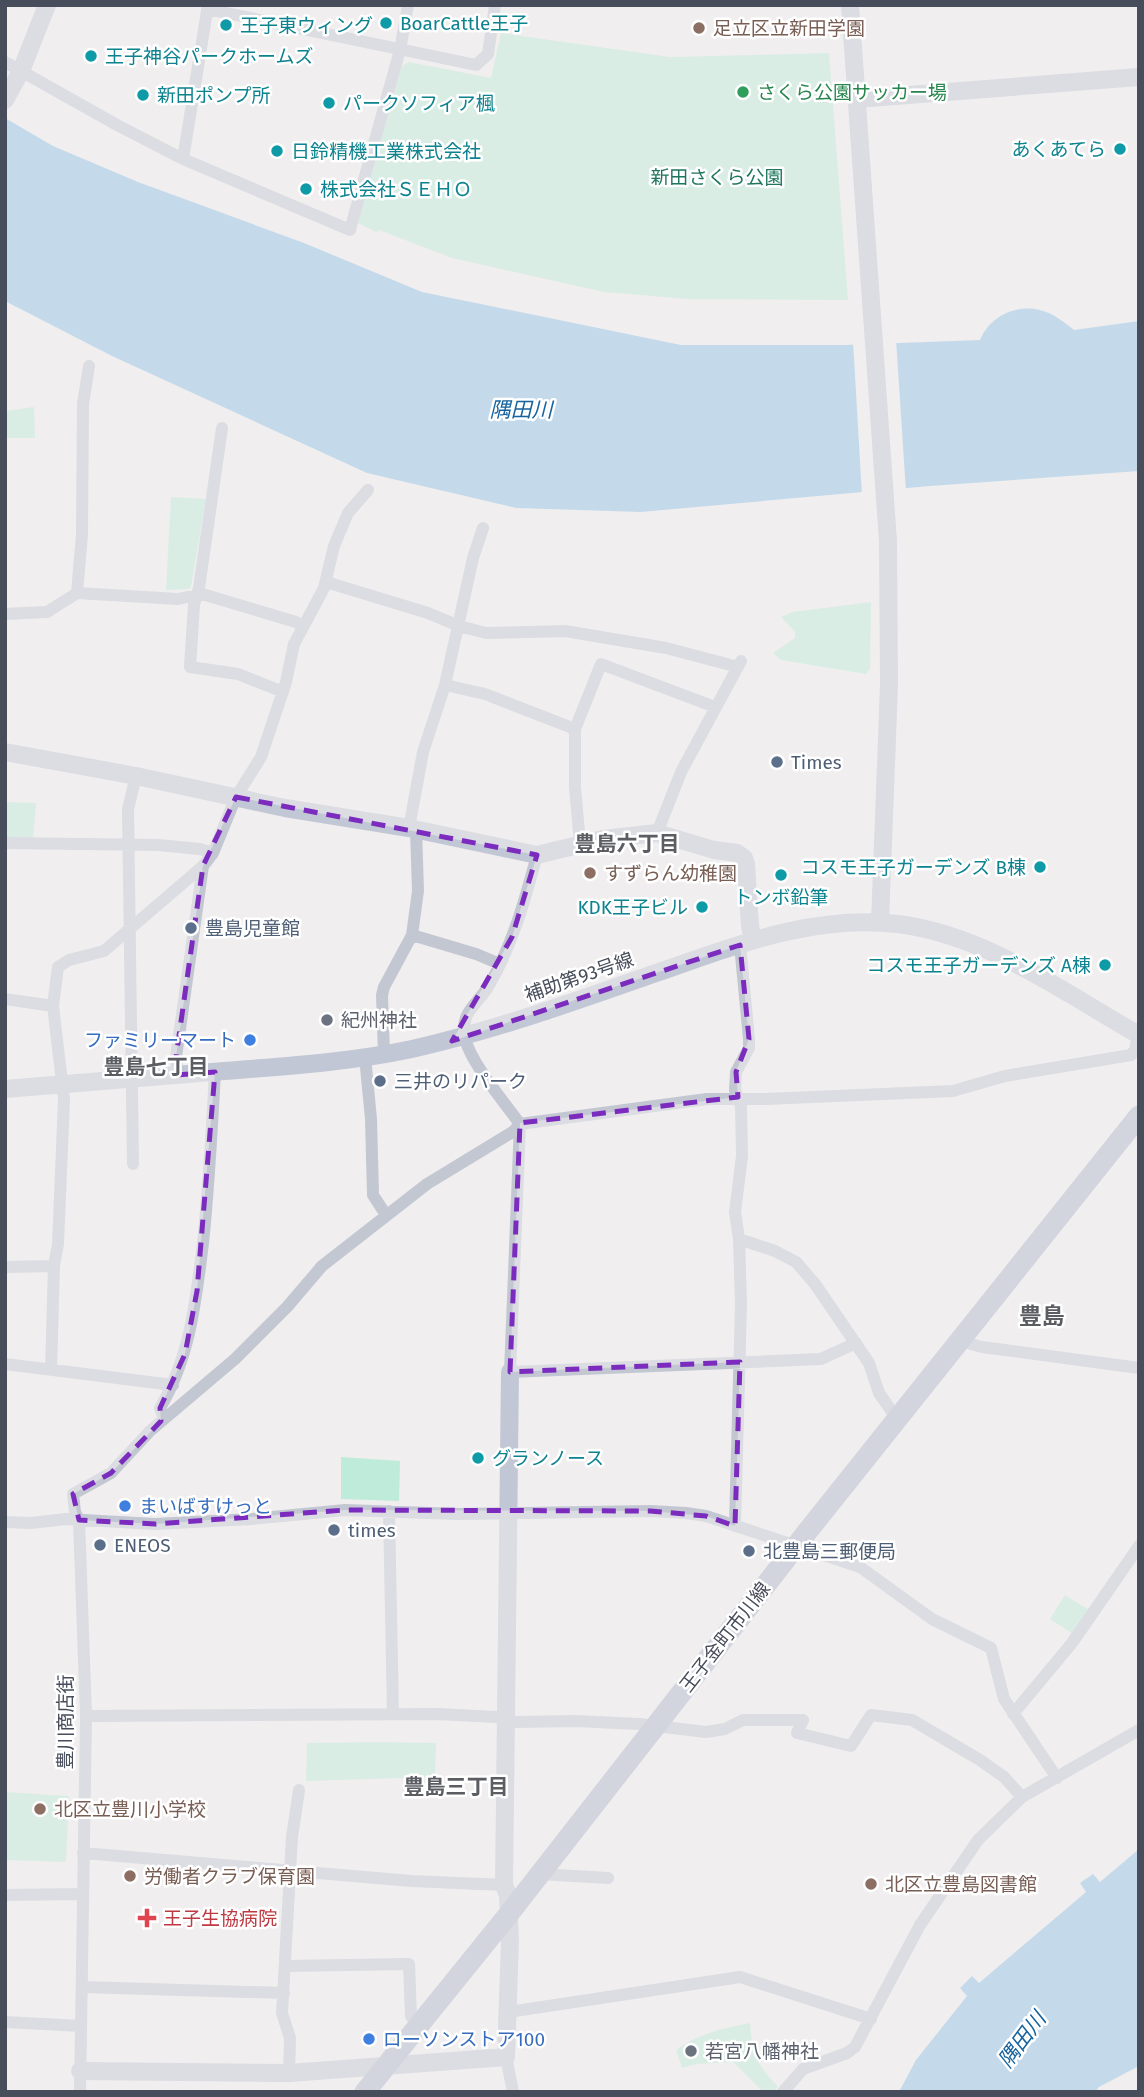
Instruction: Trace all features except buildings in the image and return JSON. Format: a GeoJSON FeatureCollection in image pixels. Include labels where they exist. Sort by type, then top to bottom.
{"type":"FeatureCollection","features":[{"type":"Feature","properties":{"kind":"main road","name":"王子金町市川線"},"geometry":{"type":"LineString","coordinates":[[365,2092],[1139,1116]]}},
{"type":"Feature","properties":{"kind":"street"},"geometry":{"type":"LineString","coordinates":[[5,100],[14,71],[47,5]]}},
{"type":"Feature","properties":{"kind":"street"},"geometry":{"type":"LineString","coordinates":[[14,71],[183,159],[350,230],[400,50],[408,5]]}},
{"type":"Feature","properties":{"kind":"street"},"geometry":{"type":"LineString","coordinates":[[183,159],[207,7],[476,65],[488,54],[495,5]]}},
{"type":"Feature","properties":{"kind":"street"},"geometry":{"type":"LineString","coordinates":[[850,5],[889,597],[889,685],[880,922]]}},
{"type":"Feature","properties":{"kind":"street"},"geometry":{"type":"LineString","coordinates":[[857,99],[1139,77]]}},
{"type":"Feature","properties":{"kind":"street"},"geometry":{"type":"LineString","coordinates":[[77,593],[82,534],[83,404],[89,366]]}},
{"type":"Feature","properties":{"kind":"street"},"geometry":{"type":"LineString","coordinates":[[222,428],[196,595],[190,667],[238,674],[283,692]]}},
{"type":"Feature","properties":{"kind":"street"},"geometry":{"type":"LineString","coordinates":[[51,1369],[63,1084],[53,1006],[58,967],[69,960],[104,950],[203,866],[213,853],[236,797],[261,757],[283,692],[293,644],[326,582],[334,546],[348,513],[368,490]]}},
{"type":"Feature","properties":{"kind":"street"},"geometry":{"type":"LineString","coordinates":[[384,1054],[382,995],[412,935],[418,891],[413,829],[423,752],[445,685],[473,558],[483,528]]}},
{"type":"Feature","properties":{"kind":"street"},"geometry":{"type":"LineString","coordinates":[[326,582],[493,634],[565,631],[739,664],[681,772],[657,833]]}},
{"type":"Feature","properties":{"kind":"street"},"geometry":{"type":"LineString","coordinates":[[5,614],[47,612],[77,593],[178,599],[202,594],[302,626]]}},
{"type":"Feature","properties":{"kind":"street"},"geometry":{"type":"LineString","coordinates":[[580,844],[575,788],[575,729],[601,664],[715,707]]}},
{"type":"Feature","properties":{"kind":"street"},"geometry":{"type":"LineString","coordinates":[[445,685],[485,694],[575,729]]}},
{"type":"Feature","properties":{"kind":"street"},"geometry":{"type":"LineString","coordinates":[[5,752],[537,855],[603,839],[657,833],[713,850],[737,853],[744,858],[750,926],[747,942],[749,1048],[736,1072],[735,1090],[741,1106],[742,1156],[735,1212],[739,1239],[740,1362],[735,1526]]}},
{"type":"Feature","properties":{"kind":"street"},"geometry":{"type":"LineString","coordinates":[[133,1164],[128,809],[136,776]]}},
{"type":"Feature","properties":{"kind":"street"},"geometry":{"type":"LineString","coordinates":[[5,843],[129,844],[200,849],[213,853]]}},
{"type":"Feature","properties":{"kind":"street"},"geometry":{"type":"LineString","coordinates":[[513,2092],[506,2057],[508,1895],[503,1885],[510,1372],[520,1124],[469,1052],[464,1036],[466,1013],[487,989],[512,937],[537,855]]}},
{"type":"Feature","properties":{"kind":"street"},"geometry":{"type":"LineString","coordinates":[[177,1075],[176,1057],[203,866]]}},
{"type":"Feature","properties":{"kind":"street","name":"補助第93号線"},"geometry":{"type":"LineString","coordinates":[[5,1089],[215,1072],[384,1054],[464,1036],[747,942],[821,924],[880,922],[942,933],[1023,968],[1138,1034]]}},
{"type":"Feature","properties":{"kind":"street"},"geometry":{"type":"LineString","coordinates":[[412,935],[500,964]]}},
{"type":"Feature","properties":{"kind":"street"},"geometry":{"type":"LineString","coordinates":[[5,999],[53,1006]]}},
{"type":"Feature","properties":{"kind":"street"},"geometry":{"type":"LineString","coordinates":[[215,1072],[208,1189],[197,1291],[185,1354],[173,1385],[160,1408],[164,1419],[235,1359],[287,1307],[322,1266],[427,1184],[514,1131],[520,1124],[706,1099],[953,1091],[1027,1072],[1131,1055],[1135,1050],[1138,1034]]}},
{"type":"Feature","properties":{"kind":"street"},"geometry":{"type":"LineString","coordinates":[[365,1057],[371,1119],[373,1195],[386,1215]]}},
{"type":"Feature","properties":{"kind":"street"},"geometry":{"type":"LineString","coordinates":[[739,1239],[775,1251],[796,1262],[815,1284],[869,1363],[879,1393],[897,1419]]}},
{"type":"Feature","properties":{"kind":"street"},"geometry":{"type":"LineString","coordinates":[[5,1267],[54,1266]]}},
{"type":"Feature","properties":{"kind":"street"},"geometry":{"type":"LineString","coordinates":[[961,1338],[982,1347],[1139,1368]]}},
{"type":"Feature","properties":{"kind":"street"},"geometry":{"type":"LineString","coordinates":[[510,1372],[821,1359],[856,1343]]}},
{"type":"Feature","properties":{"kind":"street"},"geometry":{"type":"LineString","coordinates":[[5,1352],[5,1365],[173,1385]]}},
{"type":"Feature","properties":{"kind":"street","name":"豊川商店街"},"geometry":{"type":"LineString","coordinates":[[80,2092],[86,1716],[79,1520],[73,1494],[111,1473],[164,1419]]}},
{"type":"Feature","properties":{"kind":"street"},"geometry":{"type":"LineString","coordinates":[[5,1522],[31,1523],[66,1519],[155,1524],[252,1520],[345,1510],[507,1514],[650,1511],[706,1516],[860,1567],[932,1619],[990,1647],[1004,1699],[1057,1779]]}},
{"type":"Feature","properties":{"kind":"street"},"geometry":{"type":"LineString","coordinates":[[388,1511],[393,1714]]}},
{"type":"Feature","properties":{"kind":"street"},"geometry":{"type":"LineString","coordinates":[[1013,1714],[1072,1643],[1139,1546]]}},
{"type":"Feature","properties":{"kind":"street"},"geometry":{"type":"LineString","coordinates":[[86,1716],[393,1714],[470,1716],[515,1722],[639,1724],[706,1732],[743,1720],[803,1720],[797,1733],[851,1746],[871,1715],[912,1720],[996,1771],[1022,1797]]}},
{"type":"Feature","properties":{"kind":"street"},"geometry":{"type":"LineString","coordinates":[[783,2092],[803,2069],[852,2050],[916,1932],[978,1840],[1022,1797],[1139,1730]]}},
{"type":"Feature","properties":{"kind":"street"},"geometry":{"type":"LineString","coordinates":[[289,2073],[290,2038],[282,2013],[289,1870],[299,1790]]}},
{"type":"Feature","properties":{"kind":"street"},"geometry":{"type":"LineString","coordinates":[[83,1853],[411,1881],[503,1885]]}},
{"type":"Feature","properties":{"kind":"street"},"geometry":{"type":"LineString","coordinates":[[540,1874],[608,1878]]}},
{"type":"Feature","properties":{"kind":"street"},"geometry":{"type":"LineString","coordinates":[[5,1895],[82,1894]]}},
{"type":"Feature","properties":{"kind":"street"},"geometry":{"type":"LineString","coordinates":[[285,1966],[409,1964],[411,2016],[417,2025]]}},
{"type":"Feature","properties":{"kind":"street"},"geometry":{"type":"LineString","coordinates":[[508,2012],[740,1977],[871,2019]]}},
{"type":"Feature","properties":{"kind":"street"},"geometry":{"type":"LineString","coordinates":[[82,1987],[284,1993]]}},
{"type":"Feature","properties":{"kind":"street"},"geometry":{"type":"LineString","coordinates":[[5,2022],[81,2026]]}},
{"type":"Feature","properties":{"kind":"street"},"geometry":{"type":"LineString","coordinates":[[80,2071],[289,2073],[506,2057]]}},
{"type":"Feature","properties":{"kind":"highlighted area"},"geometry":{"type":"Polygon","coordinates":[[[236,797],[537,855],[512,937],[452,1041],[740,945],[749,1039],[736,1072],[738,1097],[520,1123],[510,1372],[740,1362],[735,1526],[706,1516],[650,1511],[345,1510],[155,1524],[79,1520],[73,1494],[111,1473],[161,1421],[160,1408],[185,1354],[197,1291],[215,1072],[177,1075],[176,1057],[203,866],[236,797]]]}},
{"type":"Feature","properties":{"kind":"green space","name":"新田さくら公園"},"geometry":{"type":"Polygon","coordinates":[[[501,33],[670,57],[829,53],[848,300],[688,299],[604,292],[452,258],[379,230],[378,233],[358,223],[402,66],[409,62],[491,78],[501,33]]]}},
{"type":"Feature","properties":{"kind":"green space"},"geometry":{"type":"Polygon","coordinates":[[[34,407],[35,438],[5,438],[5,411],[34,407]]]}},
{"type":"Feature","properties":{"kind":"green space"},"geometry":{"type":"Polygon","coordinates":[[[171,497],[206,499],[189,589],[166,590],[171,497]]]}},
{"type":"Feature","properties":{"kind":"green space"},"geometry":{"type":"Polygon","coordinates":[[[871,602],[870,669],[866,674],[781,660],[773,653],[795,638],[795,632],[781,617],[792,612],[871,602]]]}},
{"type":"Feature","properties":{"kind":"green space"},"geometry":{"type":"Polygon","coordinates":[[[5,802],[36,803],[33,839],[5,839],[5,802]]]}},
{"type":"Feature","properties":{"kind":"green space"},"geometry":{"type":"Polygon","coordinates":[[[341,1457],[400,1461],[399,1501],[341,1499],[341,1457]]]}},
{"type":"Feature","properties":{"kind":"green space"},"geometry":{"type":"Polygon","coordinates":[[[1065,1595],[1089,1610],[1073,1634],[1050,1619],[1065,1595]]]}},
{"type":"Feature","properties":{"kind":"green space"},"geometry":{"type":"Polygon","coordinates":[[[307,1743],[436,1743],[435,1777],[306,1781],[307,1743]]]}},
{"type":"Feature","properties":{"kind":"green space"},"geometry":{"type":"Polygon","coordinates":[[[5,1792],[69,1796],[66,1862],[5,1860],[5,1792]]]}},
{"type":"Feature","properties":{"kind":"green space"},"geometry":{"type":"Polygon","coordinates":[[[750,2023],[756,2058],[778,2087],[773,2092],[763,2092],[733,2062],[696,2064],[682,2068],[676,2050],[711,2032],[750,2023]]]}},
{"type":"Feature","properties":{"kind":"water","name":"隅田川"},"geometry":{"type":"Polygon","coordinates":[[[5,118],[53,146],[138,182],[304,243],[422,292],[681,345],[844,345],[980,340],[996,319],[1021,309],[1045,311],[1074,330],[1139,321],[1139,471],[930,486],[641,512],[516,508],[367,473],[112,356],[5,301],[5,118]]]}},
{"type":"Feature","properties":{"kind":"water","name":"隅田川"},"geometry":{"type":"Polygon","coordinates":[[[1139,1849],[1139,2066],[1099,2087],[1095,2092],[899,2092],[916,2060],[967,1996],[960,1988],[972,1976],[979,1983],[1086,1892],[1080,1883],[1093,1874],[1100,1882],[1139,1849]]]}},
{"type":"Feature","properties":{"kind":"pier"},"geometry":{"type":"Polygon","coordinates":[[[896,339],[906,492],[862,496],[853,341],[896,339]]]}},
{"type":"Feature","properties":{"kind":"place","name":"BoarCattle王子"},"geometry":{"type":"Point","coordinates":[386,23]}},
{"type":"Feature","properties":{"kind":"place","name":"王子東ウィング"},"geometry":{"type":"Point","coordinates":[226,25]}},
{"type":"Feature","properties":{"kind":"place","name":"足立区立新田学園"},"geometry":{"type":"Point","coordinates":[699,28]}},
{"type":"Feature","properties":{"kind":"place","name":"王子神谷パークホームズ"},"geometry":{"type":"Point","coordinates":[91,56]}},
{"type":"Feature","properties":{"kind":"place","name":"さくら公園サッカー場"},"geometry":{"type":"Point","coordinates":[743,92]}},
{"type":"Feature","properties":{"kind":"place","name":"新田ポンプ所"},"geometry":{"type":"Point","coordinates":[143,95]}},
{"type":"Feature","properties":{"kind":"place","name":"パークソフィア楓"},"geometry":{"type":"Point","coordinates":[329,103]}},
{"type":"Feature","properties":{"kind":"place","name":"あくあてら"},"geometry":{"type":"Point","coordinates":[1120,149]}},
{"type":"Feature","properties":{"kind":"place","name":"日鈴精機工業株式会社"},"geometry":{"type":"Point","coordinates":[277,151]}},
{"type":"Feature","properties":{"kind":"place","name":"株式会社ＳＥＨＯ"},"geometry":{"type":"Point","coordinates":[306,189]}},
{"type":"Feature","properties":{"kind":"place","name":"Times"},"geometry":{"type":"Point","coordinates":[777,762]}},
{"type":"Feature","properties":{"kind":"place","name":"コスモ王子ガーデンズ B棟"},"geometry":{"type":"Point","coordinates":[1040,867]}},
{"type":"Feature","properties":{"kind":"place","name":"すずらん幼稚園"},"geometry":{"type":"Point","coordinates":[590,873]}},
{"type":"Feature","properties":{"kind":"place","name":"トンボ鉛筆"},"geometry":{"type":"Point","coordinates":[781,875]}},
{"type":"Feature","properties":{"kind":"place","name":"KDK王子ビル"},"geometry":{"type":"Point","coordinates":[702,907]}},
{"type":"Feature","properties":{"kind":"place","name":"豊島児童館"},"geometry":{"type":"Point","coordinates":[191,928]}},
{"type":"Feature","properties":{"kind":"place","name":"コスモ王子ガーデンズ A棟"},"geometry":{"type":"Point","coordinates":[1105,965]}},
{"type":"Feature","properties":{"kind":"place","name":"紀州神社"},"geometry":{"type":"Point","coordinates":[327,1020]}},
{"type":"Feature","properties":{"kind":"place","name":"ファミリーマート"},"geometry":{"type":"Point","coordinates":[250,1040]}},
{"type":"Feature","properties":{"kind":"place","name":"三井のリパーク"},"geometry":{"type":"Point","coordinates":[380,1081]}},
{"type":"Feature","properties":{"kind":"place","name":"グランノース"},"geometry":{"type":"Point","coordinates":[478,1458]}},
{"type":"Feature","properties":{"kind":"place","name":"まいばすけっと"},"geometry":{"type":"Point","coordinates":[125,1506]}},
{"type":"Feature","properties":{"kind":"place","name":"times"},"geometry":{"type":"Point","coordinates":[334,1530]}},
{"type":"Feature","properties":{"kind":"place","name":"ENEOS"},"geometry":{"type":"Point","coordinates":[100,1545]}},
{"type":"Feature","properties":{"kind":"place","name":"北豊島三郵便局"},"geometry":{"type":"Point","coordinates":[749,1551]}},
{"type":"Feature","properties":{"kind":"place","name":"北区立豊川小学校"},"geometry":{"type":"Point","coordinates":[40,1809]}},
{"type":"Feature","properties":{"kind":"place","name":"労働者クラブ保育園"},"geometry":{"type":"Point","coordinates":[130,1876]}},
{"type":"Feature","properties":{"kind":"place","name":"北区立豊島図書館"},"geometry":{"type":"Point","coordinates":[871,1884]}},
{"type":"Feature","properties":{"kind":"place","name":"王子生協病院"},"geometry":{"type":"Point","coordinates":[147,1918]}},
{"type":"Feature","properties":{"kind":"place","name":"ローソンストア100"},"geometry":{"type":"Point","coordinates":[369,2039]}},
{"type":"Feature","properties":{"kind":"place","name":"若宮八幡神社"},"geometry":{"type":"Point","coordinates":[691,2051]}},
{"type":"Feature","properties":{"kind":"district","name":"豊島六丁目"},"geometry":{"type":"Point","coordinates":[627,844]}},
{"type":"Feature","properties":{"kind":"district","name":"豊島七丁目"},"geometry":{"type":"Point","coordinates":[156,1067]}},
{"type":"Feature","properties":{"kind":"district","name":"豊島"},"geometry":{"type":"Point","coordinates":[1042,1316]}},
{"type":"Feature","properties":{"kind":"district","name":"豊島三丁目"},"geometry":{"type":"Point","coordinates":[456,1787]}}]}
